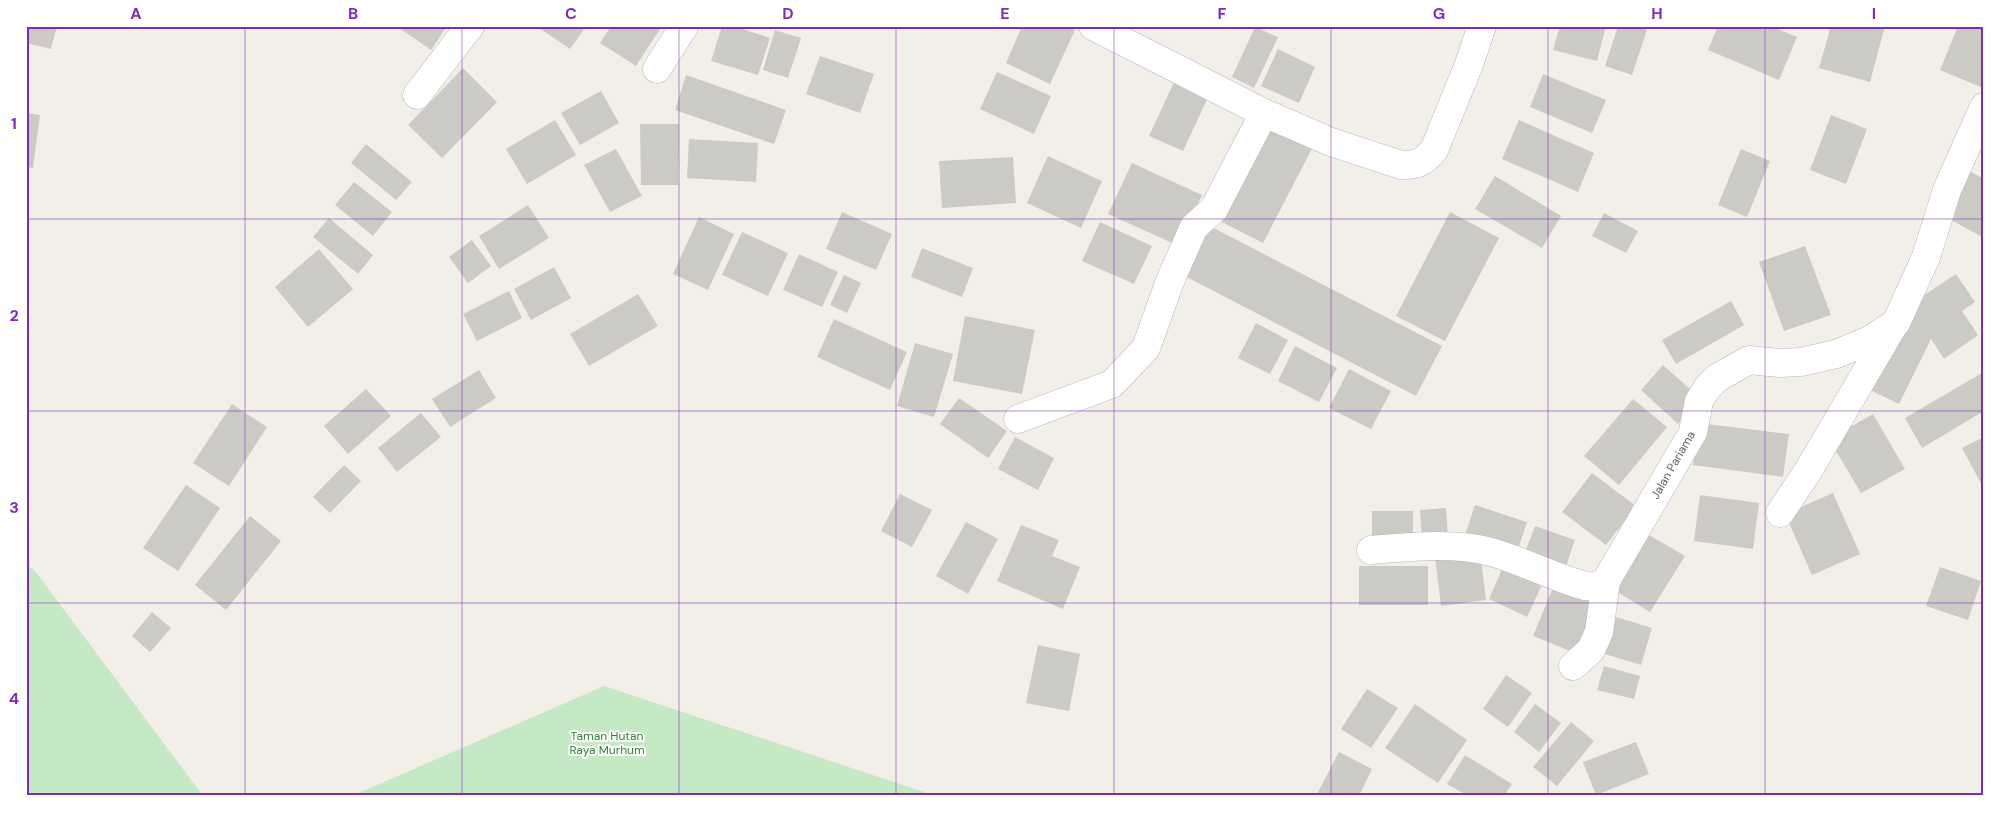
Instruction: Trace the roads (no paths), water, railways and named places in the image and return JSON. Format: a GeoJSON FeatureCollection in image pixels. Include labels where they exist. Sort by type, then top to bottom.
{"type":"FeatureCollection","features":[{"type":"Feature","properties":{"kind":"street"},"geometry":{"type":"LineString","coordinates":[[417,96],[470,26]]}},
{"type":"Feature","properties":{"kind":"street"},"geometry":{"type":"LineString","coordinates":[[658,70],[684,26]]}},
{"type":"Feature","properties":{"kind":"street"},"geometry":{"type":"LineString","coordinates":[[1093,26],[1264,113],[1331,142],[1401,165],[1411,166],[1426,160],[1434,150],[1468,68],[1482,26]]}},
{"type":"Feature","properties":{"kind":"street"},"geometry":{"type":"LineString","coordinates":[[1780,513],[1808,471],[1896,323],[1926,257],[1947,190],[1984,108]]}},
{"type":"Feature","properties":{"kind":"street"},"geometry":{"type":"LineString","coordinates":[[1018,419],[1112,384],[1146,348],[1170,281],[1194,227],[1214,209],[1264,113]]}},
{"type":"Feature","properties":{"kind":"street","name":"Jalan Pariama"},"geometry":{"type":"LineString","coordinates":[[1606,581],[1693,432],[1699,401],[1708,387],[1717,378],[1749,360],[1780,363],[1801,362],[1836,354],[1870,340],[1896,323]]}},
{"type":"Feature","properties":{"kind":"street"},"geometry":{"type":"LineString","coordinates":[[1372,550],[1468,548],[1504,556],[1585,586],[1593,587],[1606,581]]}},
{"type":"Feature","properties":{"kind":"street"},"geometry":{"type":"LineString","coordinates":[[1573,666],[1591,650],[1599,632],[1606,581]]}},
{"type":"Feature","properties":{"kind":"park label","name":"Taman Hutan Raya Murhum"},"geometry":{"type":"Point","coordinates":[607,743]}}]}
